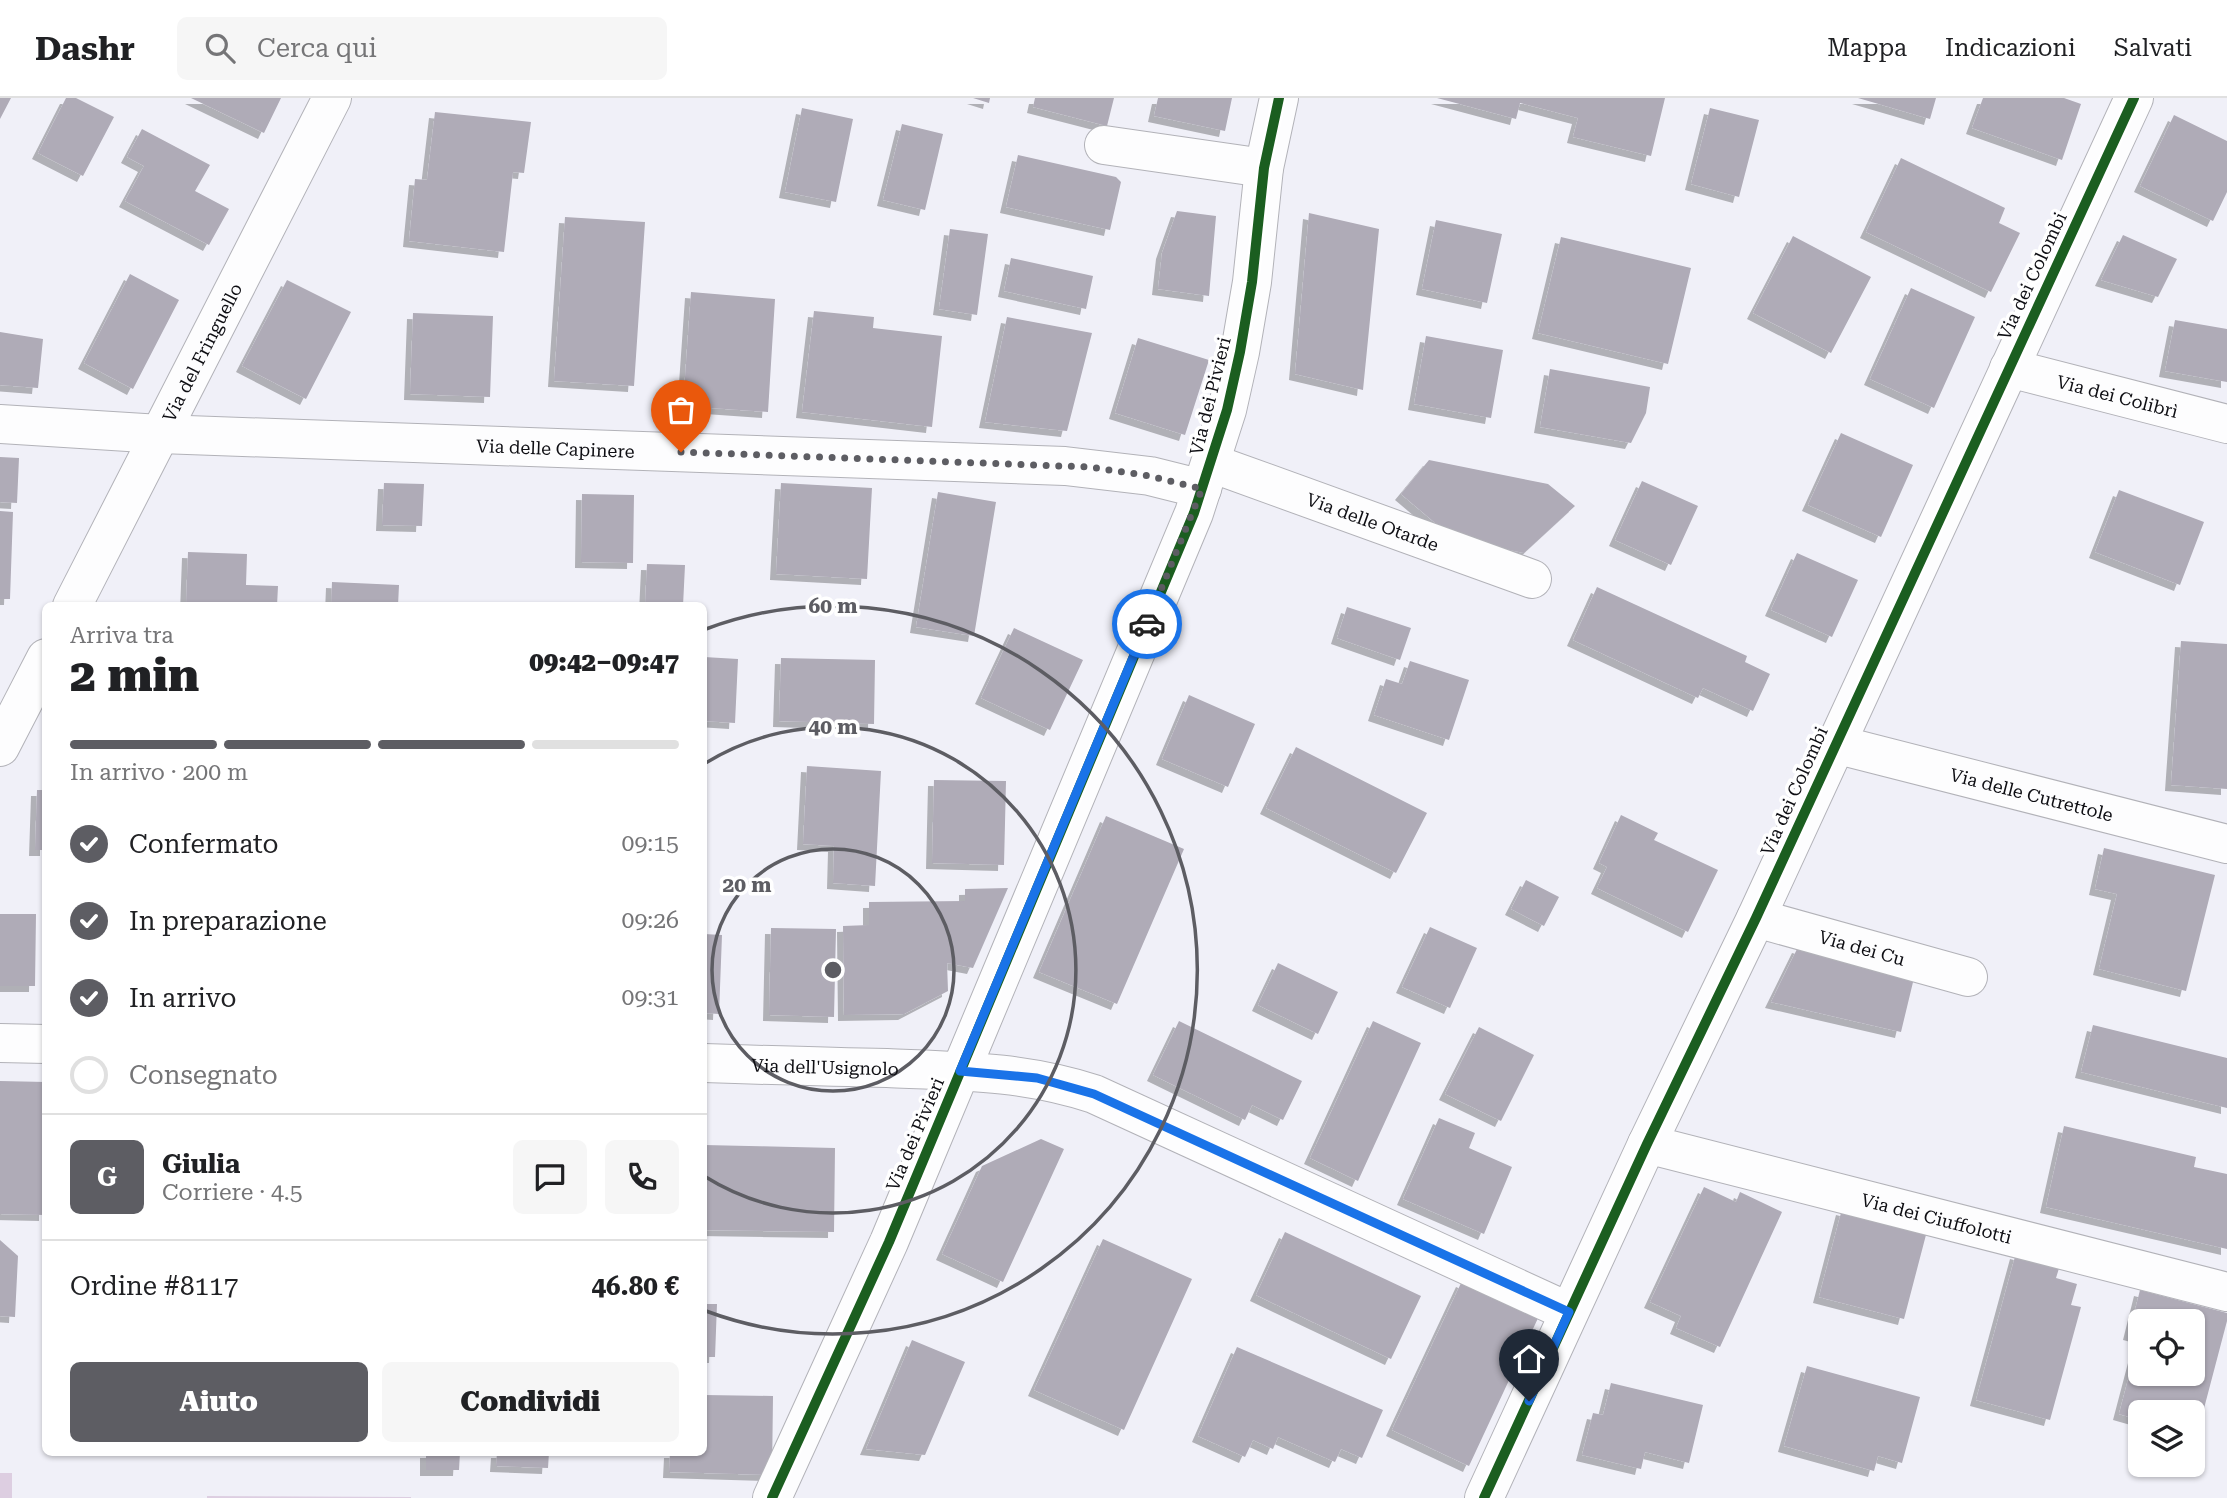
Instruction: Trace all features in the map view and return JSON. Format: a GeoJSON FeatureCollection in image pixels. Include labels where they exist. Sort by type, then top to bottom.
{"type":"FeatureCollection","features":[{"type":"Feature","properties":{"kind":"street","name":"Via del Fringuello"},"geometry":{"type":"LineString","coordinates":[[74,602],[332,98]]}},
{"type":"Feature","properties":{"kind":"street","name":"Via dei Pivieri"},"geometry":{"type":"LineString","coordinates":[[772,1498],[889,1242],[1207,476],[1227,410],[1242,341],[1252,282],[1264,168],[1279,98]]}},
{"type":"Feature","properties":{"kind":"street","name":"Via dei Colombi"},"geometry":{"type":"LineString","coordinates":[[1498,1488],[1569,1312],[1756,918],[2134,98]]}},
{"type":"Feature","properties":{"kind":"street"},"geometry":{"type":"LineString","coordinates":[[1104,145],[1264,168]]}},
{"type":"Feature","properties":{"kind":"street","name":"Via dei Colibrì"},"geometry":{"type":"LineString","coordinates":[[2009,368],[2227,424]]}},
{"type":"Feature","properties":{"kind":"street","name":"Via delle Capinere"},"geometry":{"type":"LineString","coordinates":[[0,424],[160,434],[1065,466],[1150,476],[1207,476]]}},
{"type":"Feature","properties":{"kind":"street","name":"Via delle Otarde"},"geometry":{"type":"LineString","coordinates":[[1207,476],[1532,579]]}},
{"type":"Feature","properties":{"kind":"street"},"geometry":{"type":"LineString","coordinates":[[0,747],[42,666]]}},
{"type":"Feature","properties":{"kind":"street","name":"Via delle Cutrettole"},"geometry":{"type":"LineString","coordinates":[[1835,744],[2227,844]]}},
{"type":"Feature","properties":{"kind":"street","name":"Via dei Cu"},"geometry":{"type":"LineString","coordinates":[[1756,918],[1968,977]]}},
{"type":"Feature","properties":{"kind":"street"},"geometry":{"type":"LineString","coordinates":[[0,1043],[42,1044]]}},
{"type":"Feature","properties":{"kind":"street","name":"Via dell'Usignolo"},"geometry":{"type":"LineString","coordinates":[[707,1063],[960,1071],[1037,1078],[1094,1094],[1569,1312]]}},
{"type":"Feature","properties":{"kind":"street","name":"Via dei Ciuffolotti"},"geometry":{"type":"LineString","coordinates":[[1647,1144],[2227,1292]]}},
{"type":"Feature","properties":{"kind":"shaded area"},"geometry":{"type":"Polygon","coordinates":[[[0,1473],[12,1473],[12,1498],[0,1498],[0,1473]]]}},
{"type":"Feature","properties":{"kind":"shaded area"},"geometry":{"type":"Polygon","coordinates":[[[411,1497],[411,1498],[207,1498],[411,1497]]]}},
{"type":"Feature","properties":{"kind":"building"},"geometry":{"type":"Polygon","coordinates":[[[0,98],[11,98],[0,119],[0,98]]]}},
{"type":"Feature","properties":{"kind":"building"},"geometry":{"type":"Polygon","coordinates":[[[66,98],[76,98],[114,117],[83,176],[38,153],[66,98]]]}},
{"type":"Feature","properties":{"kind":"building"},"geometry":{"type":"Polygon","coordinates":[[[191,98],[281,98],[264,133],[191,98]]]}},
{"type":"Feature","properties":{"kind":"building"},"geometry":{"type":"Polygon","coordinates":[[[973,98],[990,98],[989,103],[973,98]]]}},
{"type":"Feature","properties":{"kind":"building"},"geometry":{"type":"Polygon","coordinates":[[[1035,98],[1114,98],[1107,126],[1033,107],[1035,98]]]}},
{"type":"Feature","properties":{"kind":"building"},"geometry":{"type":"Polygon","coordinates":[[[1158,98],[1232,98],[1225,131],[1154,116],[1158,98]]]}},
{"type":"Feature","properties":{"kind":"building"},"geometry":{"type":"Polygon","coordinates":[[[1437,98],[1665,98],[1651,156],[1573,137],[1578,118],[1520,103],[1516,119],[1437,98]]]}},
{"type":"Feature","properties":{"kind":"building"},"geometry":{"type":"Polygon","coordinates":[[[1858,98],[1936,98],[1930,119],[1858,98]]]}},
{"type":"Feature","properties":{"kind":"building"},"geometry":{"type":"Polygon","coordinates":[[[1983,98],[2064,98],[2081,104],[2062,160],[1972,128],[1983,98]]]}},
{"type":"Feature","properties":{"kind":"building"},"geometry":{"type":"Polygon","coordinates":[[[802,108],[853,119],[836,202],[785,192],[802,108]]]}},
{"type":"Feature","properties":{"kind":"building"},"geometry":{"type":"Polygon","coordinates":[[[1710,108],[1759,120],[1739,197],[1691,184],[1710,108]]]}},
{"type":"Feature","properties":{"kind":"building"},"geometry":{"type":"Polygon","coordinates":[[[435,112],[531,122],[524,173],[513,172],[504,252],[409,241],[415,179],[427,180],[435,112]]]}},
{"type":"Feature","properties":{"kind":"building"},"geometry":{"type":"Polygon","coordinates":[[[2174,115],[2227,141],[2227,192],[2213,221],[2140,186],[2174,115]]]}},
{"type":"Feature","properties":{"kind":"building"},"geometry":{"type":"Polygon","coordinates":[[[902,124],[943,134],[925,210],[883,200],[902,124]]]}},
{"type":"Feature","properties":{"kind":"building"},"geometry":{"type":"Polygon","coordinates":[[[142,129],[210,165],[195,191],[229,209],[209,245],[125,201],[144,166],[127,157],[142,129]]]}},
{"type":"Feature","properties":{"kind":"building"},"geometry":{"type":"Polygon","coordinates":[[[1018,155],[1116,177],[1121,182],[1110,230],[1006,207],[1018,155]]]}},
{"type":"Feature","properties":{"kind":"building"},"geometry":{"type":"Polygon","coordinates":[[[1901,158],[2005,208],[1999,223],[2020,233],[1991,292],[1866,232],[1901,158]]]}},
{"type":"Feature","properties":{"kind":"building"},"geometry":{"type":"Polygon","coordinates":[[[1177,211],[1216,216],[1209,296],[1158,289],[1162,253],[1177,211]]]}},
{"type":"Feature","properties":{"kind":"building"},"geometry":{"type":"Polygon","coordinates":[[[1309,213],[1379,229],[1363,390],[1295,374],[1309,213]]]}},
{"type":"Feature","properties":{"kind":"building"},"geometry":{"type":"Polygon","coordinates":[[[565,217],[645,222],[634,386],[554,381],[565,217]]]}},
{"type":"Feature","properties":{"kind":"building"},"geometry":{"type":"Polygon","coordinates":[[[1436,220],[1502,234],[1487,303],[1422,289],[1436,220]]]}},
{"type":"Feature","properties":{"kind":"building"},"geometry":{"type":"Polygon","coordinates":[[[950,229],[988,234],[977,315],[939,309],[950,229]]]}},
{"type":"Feature","properties":{"kind":"building"},"geometry":{"type":"Polygon","coordinates":[[[2123,235],[2177,259],[2158,297],[2101,280],[2123,235]]]}},
{"type":"Feature","properties":{"kind":"building"},"geometry":{"type":"Polygon","coordinates":[[[1793,236],[1871,277],[1831,353],[1753,313],[1793,236]]]}},
{"type":"Feature","properties":{"kind":"building"},"geometry":{"type":"Polygon","coordinates":[[[1561,237],[1691,268],[1668,364],[1538,333],[1561,237]]]}},
{"type":"Feature","properties":{"kind":"building"},"geometry":{"type":"Polygon","coordinates":[[[1011,258],[1093,276],[1086,309],[1004,291],[1011,258]]]}},
{"type":"Feature","properties":{"kind":"building"},"geometry":{"type":"Polygon","coordinates":[[[130,274],[179,300],[133,389],[84,363],[130,274]]]}},
{"type":"Feature","properties":{"kind":"building"},"geometry":{"type":"Polygon","coordinates":[[[287,280],[351,312],[306,399],[242,366],[287,280]]]}},
{"type":"Feature","properties":{"kind":"building"},"geometry":{"type":"Polygon","coordinates":[[[1911,288],[1975,317],[1934,408],[1870,379],[1911,288]]]}},
{"type":"Feature","properties":{"kind":"building"},"geometry":{"type":"Polygon","coordinates":[[[691,292],[775,299],[768,412],[683,406],[691,292]]]}},
{"type":"Feature","properties":{"kind":"building"},"geometry":{"type":"Polygon","coordinates":[[[814,311],[874,317],[873,328],[942,336],[932,427],[802,412],[814,311]]]}},
{"type":"Feature","properties":{"kind":"building"},"geometry":{"type":"Polygon","coordinates":[[[413,313],[493,316],[490,397],[410,394],[413,313]]]}},
{"type":"Feature","properties":{"kind":"building"},"geometry":{"type":"Polygon","coordinates":[[[1007,317],[1092,333],[1067,431],[985,422],[1007,317]]]}},
{"type":"Feature","properties":{"kind":"building"},"geometry":{"type":"Polygon","coordinates":[[[2175,320],[2227,329],[2227,382],[2165,371],[2175,320]]]}},
{"type":"Feature","properties":{"kind":"building"},"geometry":{"type":"Polygon","coordinates":[[[0,332],[43,339],[38,388],[0,385],[0,332]]]}},
{"type":"Feature","properties":{"kind":"building"},"geometry":{"type":"Polygon","coordinates":[[[1426,336],[1503,350],[1491,418],[1414,404],[1426,336]]]}},
{"type":"Feature","properties":{"kind":"building"},"geometry":{"type":"Polygon","coordinates":[[[1138,338],[1209,360],[1185,435],[1115,413],[1138,338]]]}},
{"type":"Feature","properties":{"kind":"building"},"geometry":{"type":"Polygon","coordinates":[[[1550,369],[1650,387],[1646,413],[1631,443],[1540,427],[1550,369]]]}},
{"type":"Feature","properties":{"kind":"building"},"geometry":{"type":"Polygon","coordinates":[[[1841,433],[1913,465],[1881,537],[1808,505],[1841,433]]]}},
{"type":"Feature","properties":{"kind":"building"},"geometry":{"type":"Polygon","coordinates":[[[0,457],[19,458],[17,503],[0,502],[0,457]]]}},
{"type":"Feature","properties":{"kind":"building"},"geometry":{"type":"Polygon","coordinates":[[[1429,460],[1548,484],[1575,506],[1524,553],[1453,538],[1401,494],[1429,460]]]}},
{"type":"Feature","properties":{"kind":"building"},"geometry":{"type":"Polygon","coordinates":[[[1642,481],[1698,506],[1671,565],[1615,540],[1642,481]]]}},
{"type":"Feature","properties":{"kind":"building"},"geometry":{"type":"Polygon","coordinates":[[[384,483],[424,484],[422,526],[382,525],[384,483]]]}},
{"type":"Feature","properties":{"kind":"building"},"geometry":{"type":"Polygon","coordinates":[[[781,483],[872,488],[867,579],[776,574],[781,483]]]}},
{"type":"Feature","properties":{"kind":"building"},"geometry":{"type":"Polygon","coordinates":[[[2119,490],[2204,522],[2180,585],[2095,552],[2119,490]]]}},
{"type":"Feature","properties":{"kind":"building"},"geometry":{"type":"Polygon","coordinates":[[[938,492],[996,502],[974,636],[916,627],[938,492]]]}},
{"type":"Feature","properties":{"kind":"building"},"geometry":{"type":"Polygon","coordinates":[[[582,494],[634,495],[633,563],[581,562],[582,494]]]}},
{"type":"Feature","properties":{"kind":"building"},"geometry":{"type":"Polygon","coordinates":[[[0,511],[13,512],[10,599],[0,599],[0,511]]]}},
{"type":"Feature","properties":{"kind":"building"},"geometry":{"type":"Polygon","coordinates":[[[188,552],[247,554],[246,585],[278,586],[277,602],[186,602],[188,552]]]}},
{"type":"Feature","properties":{"kind":"building"},"geometry":{"type":"Polygon","coordinates":[[[1797,553],[1858,580],[1832,637],[1771,610],[1797,553]]]}},
{"type":"Feature","properties":{"kind":"building"},"geometry":{"type":"Polygon","coordinates":[[[647,564],[685,565],[683,602],[645,602],[647,564]]]}},
{"type":"Feature","properties":{"kind":"building"},"geometry":{"type":"Polygon","coordinates":[[[332,582],[399,585],[398,602],[331,602],[332,582]]]}},
{"type":"Feature","properties":{"kind":"building"},"geometry":{"type":"Polygon","coordinates":[[[1597,587],[1747,656],[1745,662],[1770,674],[1753,711],[1703,688],[1698,698],[1573,640],[1597,587]]]}},
{"type":"Feature","properties":{"kind":"building"},"geometry":{"type":"Polygon","coordinates":[[[1347,607],[1411,628],[1400,660],[1337,638],[1347,607]]]}},
{"type":"Feature","properties":{"kind":"building"},"geometry":{"type":"Polygon","coordinates":[[[1014,628],[1083,660],[1050,730],[981,698],[1014,628]]]}},
{"type":"Feature","properties":{"kind":"building"},"geometry":{"type":"Polygon","coordinates":[[[2181,641],[2227,644],[2227,789],[2171,785],[2181,641]]]}},
{"type":"Feature","properties":{"kind":"building"},"geometry":{"type":"Polygon","coordinates":[[[707,657],[738,659],[735,723],[707,721],[707,657]]]}},
{"type":"Feature","properties":{"kind":"building"},"geometry":{"type":"Polygon","coordinates":[[[781,658],[875,660],[874,724],[779,721],[781,658]]]}},
{"type":"Feature","properties":{"kind":"building"},"geometry":{"type":"Polygon","coordinates":[[[1410,661],[1469,680],[1449,740],[1374,715],[1386,679],[1402,684],[1410,661]]]}},
{"type":"Feature","properties":{"kind":"building"},"geometry":{"type":"Polygon","coordinates":[[[1189,695],[1255,724],[1228,787],[1162,759],[1189,695]]]}},
{"type":"Feature","properties":{"kind":"building"},"geometry":{"type":"Polygon","coordinates":[[[1296,747],[1427,813],[1396,873],[1266,808],[1296,747]]]}},
{"type":"Feature","properties":{"kind":"building"},"geometry":{"type":"Polygon","coordinates":[[[807,766],[881,771],[875,886],[833,883],[834,846],[803,844],[807,766]]]}},
{"type":"Feature","properties":{"kind":"building"},"geometry":{"type":"Polygon","coordinates":[[[934,780],[1006,781],[1004,865],[932,863],[934,780]]]}},
{"type":"Feature","properties":{"kind":"building"},"geometry":{"type":"Polygon","coordinates":[[[37,790],[42,790],[42,850],[35,850],[37,790]]]}},
{"type":"Feature","properties":{"kind":"building"},"geometry":{"type":"Polygon","coordinates":[[[1621,815],[1658,833],[1654,840],[1718,870],[1688,932],[1597,888],[1607,867],[1599,863],[1621,815]]]}},
{"type":"Feature","properties":{"kind":"building"},"geometry":{"type":"Polygon","coordinates":[[[1106,816],[1184,849],[1117,1004],[1039,972],[1106,816]]]}},
{"type":"Feature","properties":{"kind":"building"},"geometry":{"type":"Polygon","coordinates":[[[2104,848],[2215,875],[2186,991],[2099,969],[2117,894],[2095,889],[2104,848]]]}},
{"type":"Feature","properties":{"kind":"building"},"geometry":{"type":"Polygon","coordinates":[[[1526,880],[1559,897],[1544,926],[1511,909],[1526,880]]]}},
{"type":"Feature","properties":{"kind":"building"},"geometry":{"type":"Polygon","coordinates":[[[1008,888],[973,968],[947,963],[948,991],[904,1014],[844,1015],[843,926],[869,925],[869,902],[965,901],[965,889],[1008,888]]]}},
{"type":"Feature","properties":{"kind":"building"},"geometry":{"type":"Polygon","coordinates":[[[0,914],[36,914],[35,986],[0,986],[0,914]]]}},
{"type":"Feature","properties":{"kind":"building"},"geometry":{"type":"Polygon","coordinates":[[[1430,927],[1477,948],[1450,1008],[1402,987],[1430,927]]]}},
{"type":"Feature","properties":{"kind":"building"},"geometry":{"type":"Polygon","coordinates":[[[771,928],[836,929],[834,1017],[769,1015],[771,928]]]}},
{"type":"Feature","properties":{"kind":"building"},"geometry":{"type":"Polygon","coordinates":[[[707,934],[722,935],[719,1014],[707,1013],[707,934]]]}},
{"type":"Feature","properties":{"kind":"building"},"geometry":{"type":"Polygon","coordinates":[[[1798,947],[1914,978],[1901,1032],[1771,1002],[1798,947]]]}},
{"type":"Feature","properties":{"kind":"building"},"geometry":{"type":"Polygon","coordinates":[[[1278,963],[1338,992],[1318,1034],[1258,1005],[1278,963]]]}},
{"type":"Feature","properties":{"kind":"building"},"geometry":{"type":"Polygon","coordinates":[[[1179,1021],[1302,1081],[1283,1120],[1252,1105],[1245,1120],[1153,1075],[1179,1021]]]}},
{"type":"Feature","properties":{"kind":"building"},"geometry":{"type":"Polygon","coordinates":[[[1373,1021],[1421,1043],[1358,1181],[1310,1158],[1373,1021]]]}},
{"type":"Feature","properties":{"kind":"building"},"geometry":{"type":"Polygon","coordinates":[[[2093,1025],[2227,1058],[2227,1108],[2081,1072],[2093,1025]]]}},
{"type":"Feature","properties":{"kind":"building"},"geometry":{"type":"Polygon","coordinates":[[[1479,1027],[1534,1055],[1501,1121],[1445,1094],[1479,1027]]]}},
{"type":"Feature","properties":{"kind":"building"},"geometry":{"type":"Polygon","coordinates":[[[0,1081],[42,1082],[42,1215],[0,1214],[0,1081]]]}},
{"type":"Feature","properties":{"kind":"building"},"geometry":{"type":"Polygon","coordinates":[[[1439,1118],[1475,1133],[1469,1148],[1512,1167],[1484,1234],[1403,1199],[1439,1118]]]}},
{"type":"Feature","properties":{"kind":"building"},"geometry":{"type":"Polygon","coordinates":[[[2064,1126],[2196,1157],[2194,1167],[2227,1174],[2227,1249],[2046,1207],[2064,1126]]]}},
{"type":"Feature","properties":{"kind":"building"},"geometry":{"type":"Polygon","coordinates":[[[1041,1139],[1064,1149],[1003,1282],[942,1254],[982,1166],[1041,1139]]]}},
{"type":"Feature","properties":{"kind":"building"},"geometry":{"type":"Polygon","coordinates":[[[707,1145],[835,1148],[834,1232],[707,1230],[707,1145]]]}},
{"type":"Feature","properties":{"kind":"building"},"geometry":{"type":"Polygon","coordinates":[[[1704,1187],[1736,1202],[1740,1192],[1782,1212],[1720,1347],[1676,1328],[1681,1316],[1650,1302],[1704,1187]]]}},
{"type":"Feature","properties":{"kind":"building"},"geometry":{"type":"Polygon","coordinates":[[[1842,1209],[1927,1231],[1904,1319],[1819,1297],[1842,1209]]]}},
{"type":"Feature","properties":{"kind":"building"},"geometry":{"type":"Polygon","coordinates":[[[1285,1232],[1421,1296],[1391,1359],[1256,1295],[1285,1232]]]}},
{"type":"Feature","properties":{"kind":"building"},"geometry":{"type":"Polygon","coordinates":[[[1103,1239],[1192,1279],[1124,1430],[1034,1390],[1103,1239]]]}},
{"type":"Feature","properties":{"kind":"building"},"geometry":{"type":"Polygon","coordinates":[[[0,1240],[18,1256],[15,1317],[0,1316],[0,1240]]]}},
{"type":"Feature","properties":{"kind":"building"},"geometry":{"type":"Polygon","coordinates":[[[2016,1253],[2060,1265],[2056,1278],[2077,1284],[2071,1305],[2081,1307],[2050,1420],[1976,1400],[2016,1253]]]}},
{"type":"Feature","properties":{"kind":"building"},"geometry":{"type":"Polygon","coordinates":[[[1462,1281],[1539,1316],[1469,1466],[1392,1430],[1462,1281]]]}},
{"type":"Feature","properties":{"kind":"building"},"geometry":{"type":"Polygon","coordinates":[[[2140,1290],[2227,1313],[2205,1405],[2205,1400],[2128,1400],[2128,1417],[2119,1414],[2128,1380],[2128,1386],[2205,1386],[2205,1309],[2135,1309],[2140,1290]]]}},
{"type":"Feature","properties":{"kind":"building"},"geometry":{"type":"Polygon","coordinates":[[[707,1304],[717,1304],[715,1357],[707,1357],[707,1304]]]}},
{"type":"Feature","properties":{"kind":"building"},"geometry":{"type":"Polygon","coordinates":[[[912,1340],[965,1362],[925,1455],[866,1449],[912,1340]]]}},
{"type":"Feature","properties":{"kind":"building"},"geometry":{"type":"Polygon","coordinates":[[[1237,1347],[1383,1410],[1362,1458],[1341,1449],[1335,1462],[1278,1437],[1273,1449],[1253,1440],[1245,1457],[1198,1436],[1237,1347]]]}},
{"type":"Feature","properties":{"kind":"building"},"geometry":{"type":"Polygon","coordinates":[[[1807,1366],[1920,1397],[1902,1463],[1878,1456],[1874,1471],[1784,1446],[1807,1366]]]}},
{"type":"Feature","properties":{"kind":"building"},"geometry":{"type":"Polygon","coordinates":[[[1611,1383],[1703,1405],[1689,1463],[1645,1452],[1641,1469],[1582,1455],[1593,1413],[1603,1415],[1611,1383]]]}},
{"type":"Feature","properties":{"kind":"building"},"geometry":{"type":"Polygon","coordinates":[[[707,1395],[773,1396],[772,1475],[669,1472],[670,1456],[707,1456],[707,1395]]]}},
{"type":"Feature","properties":{"kind":"building"},"geometry":{"type":"Polygon","coordinates":[[[426,1456],[460,1456],[459,1470],[426,1470],[426,1456]]]}},
{"type":"Feature","properties":{"kind":"building"},"geometry":{"type":"Polygon","coordinates":[[[497,1456],[549,1456],[548,1468],[496,1466],[497,1456]]]}},
{"type":"Feature","properties":{"kind":"cycle path"},"geometry":{"type":"LineString","coordinates":[[772,1498],[889,1242],[1194,513],[1227,410],[1240,352],[1252,282],[1264,168],[1279,98]]}},
{"type":"Feature","properties":{"kind":"cycle path"},"geometry":{"type":"LineString","coordinates":[[1484,1498],[1647,1144],[1756,918],[2134,98]]}},
{"type":"Feature","properties":{"kind":"way so far"},"geometry":{"type":"LineString","coordinates":[[681,452],[1089,467],[1171,480],[1202,489],[1147,624]]}},
{"type":"Feature","properties":{"kind":"route"},"geometry":{"type":"LineString","coordinates":[[1147,624],[960,1071],[1037,1078],[1094,1094],[1569,1312],[1529,1401]]}}]}
